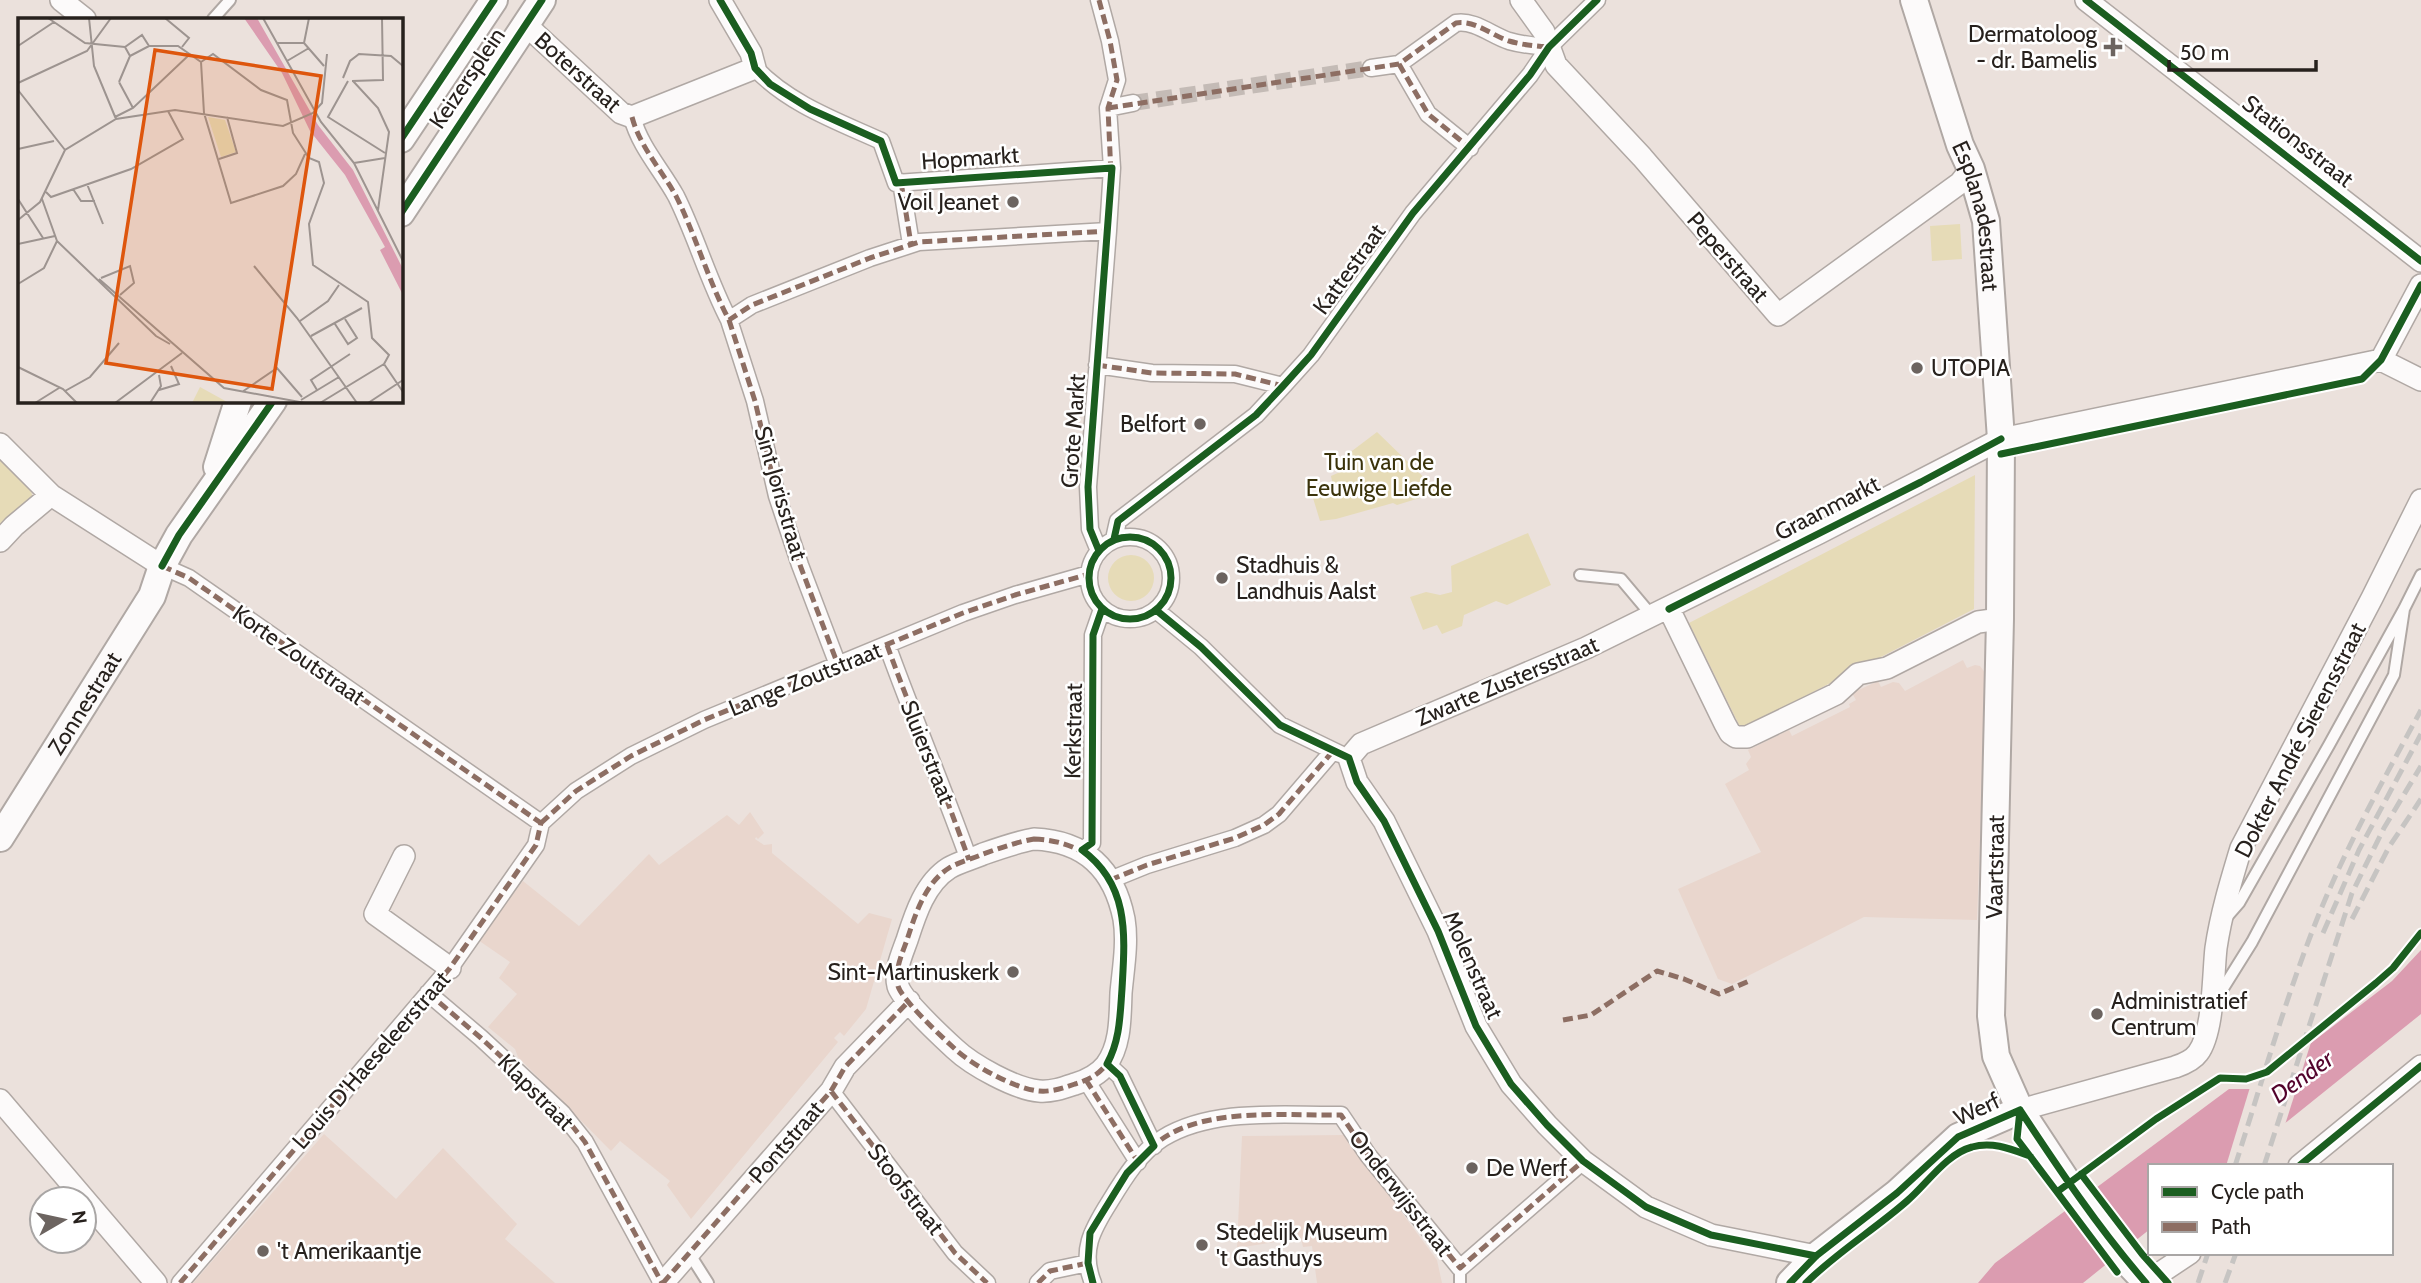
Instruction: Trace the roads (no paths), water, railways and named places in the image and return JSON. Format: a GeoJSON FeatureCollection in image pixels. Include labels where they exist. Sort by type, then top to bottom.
{"type":"FeatureCollection","features":[{"type":"Feature","properties":{"kind":"street"},"geometry":{"type":"LineString","coordinates":[[61,0],[84,18]]}},
{"type":"Feature","properties":{"kind":"street","name":"Keizersplein"},"geometry":{"type":"LineString","coordinates":[[402,138],[494,0]]}},
{"type":"Feature","properties":{"kind":"street","name":"Keizersplein"},"geometry":{"type":"LineString","coordinates":[[402,211],[542,0]]}},
{"type":"Feature","properties":{"kind":"street"},"geometry":{"type":"LineString","coordinates":[[720,0],[751,53],[755,68],[632,117],[636,135],[676,197],[716,296],[729,320],[764,301],[870,257],[919,242],[1108,231]]}},
{"type":"Feature","properties":{"kind":"street","name":"Grote Markt"},"geometry":{"type":"LineString","coordinates":[[1099,0],[1117,80],[1108,108],[1112,168],[1088,488],[1090,529],[1099,551]]}},
{"type":"Feature","properties":{"kind":"street"},"geometry":{"type":"LineString","coordinates":[[1371,68],[1399,64],[1456,23],[1466,21],[1510,41],[1528,46],[1549,47],[1544,33],[1521,0]]}},
{"type":"Feature","properties":{"kind":"street","name":"Kattestraat"},"geometry":{"type":"LineString","coordinates":[[1114,539],[1118,521],[1256,415],[1311,355],[1413,213],[1530,75],[1549,47],[1597,0]]}},
{"type":"Feature","properties":{"kind":"street","name":"Esplanadestraat"},"geometry":{"type":"LineString","coordinates":[[1914,0],[1986,221],[2001,439]]}},
{"type":"Feature","properties":{"kind":"street","name":"Stationsstraat"},"geometry":{"type":"LineString","coordinates":[[2086,0],[2421,261]]}},
{"type":"Feature","properties":{"kind":"street","name":"Boterstraat"},"geometry":{"type":"LineString","coordinates":[[526,25],[621,113],[632,117]]}},
{"type":"Feature","properties":{"kind":"street","name":"Peperstraat"},"geometry":{"type":"LineString","coordinates":[[1549,47],[1556,65],[1642,157],[1777,315],[1960,183],[1971,169]]}},
{"type":"Feature","properties":{"kind":"street"},"geometry":{"type":"LineString","coordinates":[[1399,64],[1428,114],[1470,148]]}},
{"type":"Feature","properties":{"kind":"street","name":"Hopmarkt"},"geometry":{"type":"LineString","coordinates":[[755,68],[770,84],[810,109],[881,141],[896,183],[1112,168]]}},
{"type":"Feature","properties":{"kind":"street"},"geometry":{"type":"LineString","coordinates":[[1108,108],[1133,103]]}},
{"type":"Feature","properties":{"kind":"street"},"geometry":{"type":"LineString","coordinates":[[901,182],[911,244]]}},
{"type":"Feature","properties":{"kind":"street"},"geometry":{"type":"LineString","coordinates":[[2421,285],[2381,360],[2421,380]]}},
{"type":"Feature","properties":{"kind":"street","name":"Sint Jorisstraat"},"geometry":{"type":"LineString","coordinates":[[729,320],[755,401],[777,496],[838,665]]}},
{"type":"Feature","properties":{"kind":"street","name":"Graanmarkt"},"geometry":{"type":"LineString","coordinates":[[1661,613],[1922,482],[2001,439],[2381,360]]}},
{"type":"Feature","properties":{"kind":"street","name":"Grote Markt"},"geometry":{"type":"LineString","coordinates":[[1097,366],[1152,373],[1235,374],[1283,386]]}},
{"type":"Feature","properties":{"kind":"street"},"geometry":{"type":"LineString","coordinates":[[209,492],[238,402]]}},
{"type":"Feature","properties":{"kind":"street"},"geometry":{"type":"LineString","coordinates":[[162,566],[178,535],[271,402]]}},
{"type":"Feature","properties":{"kind":"street"},"geometry":{"type":"LineString","coordinates":[[1661,613],[1730,733],[1737,737],[1747,737],[1836,694],[1858,674],[1887,668],[1978,622],[2000,619],[2001,439]]}},
{"type":"Feature","properties":{"kind":"street","name":"Korte Zoutstraat"},"geometry":{"type":"LineString","coordinates":[[0,444],[51,495],[162,566],[189,578],[541,823]]}},
{"type":"Feature","properties":{"kind":"street"},"geometry":{"type":"LineString","coordinates":[[0,541],[51,495]]}},
{"type":"Feature","properties":{"kind":"street","name":"Dokter André Sierensstraat"},"geometry":{"type":"LineString","coordinates":[[2020,1110],[2186,1063],[2198,1054],[2204,1041],[2210,1010],[2221,923],[2241,848],[2421,500]]}},
{"type":"Feature","properties":{"kind":"street"},"geometry":{"type":"LineString","coordinates":[[1134,536],[1150,541],[1161,550],[1168,561],[1172,574],[1171,588],[1166,600],[1146,617],[1123,619],[1102,609],[1089,587],[1092,562],[1099,551],[1114,539],[1134,536]]}},
{"type":"Feature","properties":{"kind":"street","name":"Zonnestraat"},"geometry":{"type":"LineString","coordinates":[[0,838],[152,596],[162,566]]}},
{"type":"Feature","properties":{"kind":"street","name":"Lange Zoutstraat"},"geometry":{"type":"LineString","coordinates":[[541,823],[576,791],[631,756],[704,720],[976,609],[1089,574]]}},
{"type":"Feature","properties":{"kind":"street","name":"Kerkstraat"},"geometry":{"type":"LineString","coordinates":[[1082,850],[1091,843],[1093,635],[1102,609]]}},
{"type":"Feature","properties":{"kind":"street"},"geometry":{"type":"LineString","coordinates":[[1110,880],[1147,865],[1249,833],[1264,825],[1341,755],[1280,725],[1200,647],[1156,610]]}},
{"type":"Feature","properties":{"kind":"street","name":"Zwarte Zustersstraat"},"geometry":{"type":"LineString","coordinates":[[1341,755],[1361,744],[1586,649],[1661,613]]}},
{"type":"Feature","properties":{"kind":"street","name":"Vaartstraat"},"geometry":{"type":"LineString","coordinates":[[2000,619],[1991,1016],[1996,1056],[2020,1110]]}},
{"type":"Feature","properties":{"kind":"street","name":"Sluierstraat"},"geometry":{"type":"LineString","coordinates":[[887,645],[969,860]]}},
{"type":"Feature","properties":{"kind":"street","name":"Molenstraat"},"geometry":{"type":"LineString","coordinates":[[1341,755],[1384,821],[1438,931],[1476,1026],[1511,1084],[1583,1161],[1646,1208],[1711,1235],[1816,1256]]}},
{"type":"Feature","properties":{"kind":"street","name":"Louis D'Haeseleerstraat"},"geometry":{"type":"LineString","coordinates":[[180,1283],[450,968],[536,845],[541,823]]}},
{"type":"Feature","properties":{"kind":"street"},"geometry":{"type":"LineString","coordinates":[[1034,839],[1062,842],[1082,850],[1095,860],[1110,880],[1124,918],[1119,1033],[1114,1051],[1098,1074],[1057,1090],[1022,1088],[958,1052],[929,1025],[902,994],[897,985],[897,974],[917,908],[946,870],[1034,839]]}},
{"type":"Feature","properties":{"kind":"street"},"geometry":{"type":"LineString","coordinates":[[404,856],[374,914],[450,968]]}},
{"type":"Feature","properties":{"kind":"street","name":"Klapstraat"},"geometry":{"type":"LineString","coordinates":[[428,993],[562,1113],[585,1142],[662,1283]]}},
{"type":"Feature","properties":{"kind":"street","name":"Pontstraat"},"geometry":{"type":"LineString","coordinates":[[662,1283],[831,1091],[845,1067],[909,1001]]}},
{"type":"Feature","properties":{"kind":"street"},"geometry":{"type":"LineString","coordinates":[[1107,1063],[1120,1076],[1154,1146]]}},
{"type":"Feature","properties":{"kind":"street"},"geometry":{"type":"LineString","coordinates":[[2301,1164],[2421,1066]]}},
{"type":"Feature","properties":{"kind":"street"},"geometry":{"type":"LineString","coordinates":[[1086,1080],[1138,1162]]}},
{"type":"Feature","properties":{"kind":"street","name":"Stoofstraat"},"geometry":{"type":"LineString","coordinates":[[831,1091],[955,1253],[986,1283]]}},
{"type":"Feature","properties":{"kind":"street"},"geometry":{"type":"LineString","coordinates":[[0,1101],[156,1283]]}},
{"type":"Feature","properties":{"kind":"street","name":"Werf"},"geometry":{"type":"LineString","coordinates":[[1790,1283],[1816,1256],[1897,1194],[1958,1137],[2020,1110],[2068,1183],[2142,1278]]}},
{"type":"Feature","properties":{"kind":"street","name":"Onderwijsstraat"},"geometry":{"type":"LineString","coordinates":[[1087,1263],[1090,1233],[1127,1173],[1162,1139],[1205,1120],[1226,1117],[1341,1115],[1368,1155],[1460,1275]]}},
{"type":"Feature","properties":{"kind":"street"},"geometry":{"type":"LineString","coordinates":[[1460,1275],[1583,1161]]}},
{"type":"Feature","properties":{"kind":"street"},"geometry":{"type":"LineString","coordinates":[[2142,1278],[2186,1255]]}},
{"type":"Feature","properties":{"kind":"street"},"geometry":{"type":"LineString","coordinates":[[1038,1283],[1050,1270],[1087,1263],[1093,1283]]}},
{"type":"Feature","properties":{"kind":"lane"},"geometry":{"type":"LineString","coordinates":[[214,18],[230,0]]}},
{"type":"Feature","properties":{"kind":"lane"},"geometry":{"type":"LineString","coordinates":[[1580,575],[1621,579],[1661,613]]}},
{"type":"Feature","properties":{"kind":"lane"},"geometry":{"type":"LineString","coordinates":[[2221,923],[2239,903],[2404,610],[2421,575]]}},
{"type":"Feature","properties":{"kind":"lane"},"geometry":{"type":"LineString","coordinates":[[2210,1010],[2271,907],[2394,675],[2404,610]]}},
{"type":"Feature","properties":{"kind":"lane"},"geometry":{"type":"LineString","coordinates":[[689,1254],[708,1283]]}},
{"type":"Feature","properties":{"kind":"water","name":"Dender"},"geometry":{"type":"Polygon","coordinates":[[[2421,950],[2421,1014],[2279,1128],[2227,1164],[2148,1164],[2148,1231],[2083,1283],[1978,1283],[1995,1263],[2229,1089],[2251,1089],[2392,981],[2421,950]]]}},
{"type":"Feature","properties":{"kind":"tunnel"},"geometry":{"type":"LineString","coordinates":[[1133,103],[1371,68]]}},
{"type":"Feature","properties":{"kind":"railway"},"geometry":{"type":"LineString","coordinates":[[2236,1164],[2285,1008],[2319,914],[2355,836],[2421,710]]}},
{"type":"Feature","properties":{"kind":"railway"},"geometry":{"type":"LineString","coordinates":[[2323,933],[2359,850],[2421,734]]}},
{"type":"Feature","properties":{"kind":"railway"},"geometry":{"type":"LineString","coordinates":[[2265,1164],[2352,893],[2384,828],[2421,766]]}},
{"type":"Feature","properties":{"kind":"railway"},"geometry":{"type":"LineString","coordinates":[[2352,919],[2389,847],[2421,799]]}},
{"type":"Feature","properties":{"kind":"railway"},"geometry":{"type":"LineString","coordinates":[[2198,1283],[2207,1255]]}},
{"type":"Feature","properties":{"kind":"railway"},"geometry":{"type":"LineString","coordinates":[[2225,1283],[2235,1255]]}},
{"type":"Feature","properties":{"kind":"place","name":"Dermatoloog - dr. Bamelis"},"geometry":{"type":"Point","coordinates":[2113,47]}},
{"type":"Feature","properties":{"kind":"place","name":"Voil Jeanet"},"geometry":{"type":"Point","coordinates":[1013,202]}},
{"type":"Feature","properties":{"kind":"place","name":"UTOPIA"},"geometry":{"type":"Point","coordinates":[1917,368]}},
{"type":"Feature","properties":{"kind":"place","name":"Belfort"},"geometry":{"type":"Point","coordinates":[1200,424]}},
{"type":"Feature","properties":{"kind":"place","name":"Stadhuis & Landhuis Aalst"},"geometry":{"type":"Point","coordinates":[1222,578]}},
{"type":"Feature","properties":{"kind":"place","name":"Sint-Martinuskerk"},"geometry":{"type":"Point","coordinates":[1013,972]}},
{"type":"Feature","properties":{"kind":"place","name":"Administratief Centrum"},"geometry":{"type":"Point","coordinates":[2097,1014]}},
{"type":"Feature","properties":{"kind":"place","name":"De Werf"},"geometry":{"type":"Point","coordinates":[1472,1168]}},
{"type":"Feature","properties":{"kind":"place","name":"Stedelijk Museum 't Gasthuys"},"geometry":{"type":"Point","coordinates":[1202,1245]}},
{"type":"Feature","properties":{"kind":"place","name":"'t Amerikaantje"},"geometry":{"type":"Point","coordinates":[263,1251]}},
{"type":"Feature","properties":{"kind":"park label","name":"Tuin van de Eeuwige Liefde"},"geometry":{"type":"Point","coordinates":[1379,475]}}]}
